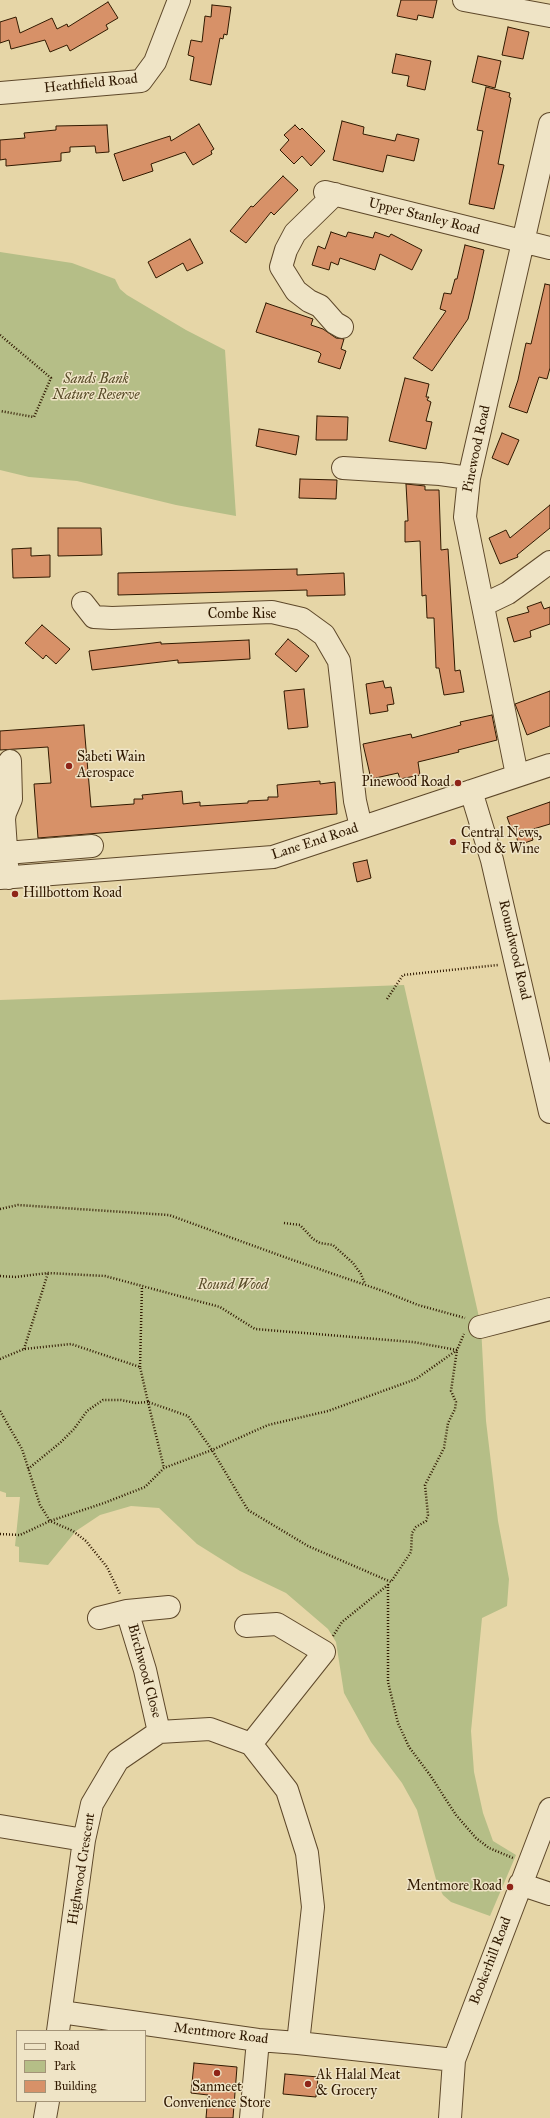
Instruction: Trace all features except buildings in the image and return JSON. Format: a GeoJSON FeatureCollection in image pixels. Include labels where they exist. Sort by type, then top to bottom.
{"type":"FeatureCollection","features":[{"type":"Feature","properties":{"kind":"street","name":"Heathfield Road"},"geometry":{"type":"LineString","coordinates":[[0,93],[141,81],[155,62],[179,0]]}},
{"type":"Feature","properties":{"kind":"street"},"geometry":{"type":"LineString","coordinates":[[464,0],[550,16]]}},
{"type":"Feature","properties":{"kind":"street","name":"Pinewood Road"},"geometry":{"type":"LineString","coordinates":[[517,775],[465,517],[469,478],[550,124]]}},
{"type":"Feature","properties":{"kind":"street","name":"Upper Stanley Road"},"geometry":{"type":"LineString","coordinates":[[342,327],[335,324],[320,306],[309,301],[296,291],[281,267],[286,250],[295,233],[330,193],[550,248]]}},
{"type":"Feature","properties":{"kind":"street"},"geometry":{"type":"LineString","coordinates":[[343,468],[440,474],[469,478]]}},
{"type":"Feature","properties":{"kind":"street"},"geometry":{"type":"LineString","coordinates":[[483,605],[508,593],[550,562]]}},
{"type":"Feature","properties":{"kind":"street","name":"Combe Rise"},"geometry":{"type":"LineString","coordinates":[[83,603],[94,617],[112,618],[272,612],[302,619],[324,635],[339,661],[355,801],[361,827]]}},
{"type":"Feature","properties":{"kind":"street"},"geometry":{"type":"LineString","coordinates":[[4,878],[6,853],[4,819],[5,812],[12,799],[10,761]]}},
{"type":"Feature","properties":{"kind":"street","name":"Lane End Road"},"geometry":{"type":"LineString","coordinates":[[4,878],[273,857],[550,765]]}},
{"type":"Feature","properties":{"kind":"street","name":"Roundwood Road"},"geometry":{"type":"LineString","coordinates":[[472,791],[492,860],[550,1112]]}},
{"type":"Feature","properties":{"kind":"street"},"geometry":{"type":"LineString","coordinates":[[6,853],[92,846]]}},
{"type":"Feature","properties":{"kind":"street"},"geometry":{"type":"LineString","coordinates":[[476,1325],[550,1309]]}},
{"type":"Feature","properties":{"kind":"street","name":"Birchwood Close"},"geometry":{"type":"LineString","coordinates":[[99,1618],[127,1611],[169,1607]]}},
{"type":"Feature","properties":{"kind":"street","name":"Birchwood Close"},"geometry":{"type":"LineString","coordinates":[[127,1611],[145,1670],[159,1732]]}},
{"type":"Feature","properties":{"kind":"street"},"geometry":{"type":"LineString","coordinates":[[246,1626],[277,1624],[324,1652],[251,1744]]}},
{"type":"Feature","properties":{"kind":"street"},"geometry":{"type":"LineString","coordinates":[[159,1732],[210,1729],[251,1744],[287,1790],[307,1853],[313,1907],[298,2043]]}},
{"type":"Feature","properties":{"kind":"street","name":"Highwood Crescent"},"geometry":{"type":"LineString","coordinates":[[60,2022],[84,1840],[92,1804],[118,1760],[159,1732]]}},
{"type":"Feature","properties":{"kind":"street","name":"Bookerhill Road"},"geometry":{"type":"LineString","coordinates":[[450,2118],[454,2060],[520,1884],[550,1809]]}},
{"type":"Feature","properties":{"kind":"street"},"geometry":{"type":"LineString","coordinates":[[0,1826],[84,1840]]}},
{"type":"Feature","properties":{"kind":"street"},"geometry":{"type":"LineString","coordinates":[[520,1884],[550,1894]]}},
{"type":"Feature","properties":{"kind":"street","name":"Mentmore Road"},"geometry":{"type":"LineString","coordinates":[[60,2022],[298,2043],[454,2060]]}},
{"type":"Feature","properties":{"kind":"street"},"geometry":{"type":"LineString","coordinates":[[251,2118],[258,2040]]}},
{"type":"Feature","properties":{"kind":"street"},"geometry":{"type":"LineString","coordinates":[[45,2118],[48,2102]]}},
{"type":"Feature","properties":{"kind":"path"},"geometry":{"type":"LineString","coordinates":[[0,335],[51,378],[34,417],[0,411]]}},
{"type":"Feature","properties":{"kind":"path"},"geometry":{"type":"LineString","coordinates":[[387,999],[403,975],[516,962]]}},
{"type":"Feature","properties":{"kind":"path"},"geometry":{"type":"LineString","coordinates":[[0,1208],[18,1205],[169,1215],[365,1284],[418,1305],[462,1316],[476,1325],[457,1350],[416,1379],[328,1411],[268,1425],[212,1450],[164,1468],[145,1487],[104,1503],[50,1521],[20,1535],[0,1534]]}},
{"type":"Feature","properties":{"kind":"path"},"geometry":{"type":"LineString","coordinates":[[284,1223],[300,1225],[313,1239],[320,1243],[333,1245],[353,1263],[365,1284]]}},
{"type":"Feature","properties":{"kind":"path"},"geometry":{"type":"LineString","coordinates":[[24,1349],[48,1273]]}},
{"type":"Feature","properties":{"kind":"path"},"geometry":{"type":"LineString","coordinates":[[0,1276],[15,1277],[48,1273],[105,1276],[220,1307],[255,1329],[413,1342],[457,1350]]}},
{"type":"Feature","properties":{"kind":"path"},"geometry":{"type":"LineString","coordinates":[[142,1286],[140,1367],[164,1468]]}},
{"type":"Feature","properties":{"kind":"path"},"geometry":{"type":"LineString","coordinates":[[0,1359],[24,1349],[70,1344],[140,1367]]}},
{"type":"Feature","properties":{"kind":"path"},"geometry":{"type":"LineString","coordinates":[[324,1652],[342,1622],[390,1583],[411,1552],[412,1533],[416,1527],[426,1521],[428,1515],[425,1485],[444,1448],[448,1423],[455,1409],[456,1402],[451,1391],[455,1375],[457,1350]]}},
{"type":"Feature","properties":{"kind":"path"},"geometry":{"type":"LineString","coordinates":[[28,1469],[61,1442],[74,1429],[87,1411],[103,1400],[121,1400],[136,1404],[148,1402],[188,1416],[212,1450],[248,1510],[308,1546],[390,1583]]}},
{"type":"Feature","properties":{"kind":"path"},"geometry":{"type":"LineString","coordinates":[[0,1411],[22,1449],[40,1505],[50,1521],[73,1531],[97,1553],[107,1567],[127,1611]]}},
{"type":"Feature","properties":{"kind":"path"},"geometry":{"type":"LineString","coordinates":[[390,1583],[388,1682],[398,1723],[409,1748],[430,1775],[456,1815],[476,1838],[489,1848],[515,1859]]}},
{"type":"Feature","properties":{"kind":"green space","name":"Sands Bank Nature Reserve"},"geometry":{"type":"Polygon","coordinates":[[[0,252],[72,263],[115,279],[120,289],[127,295],[186,330],[225,350],[236,516],[176,505],[77,481],[29,477],[0,470],[0,252]]]}},
{"type":"Feature","properties":{"kind":"green space","name":"Round Wood"},"geometry":{"type":"Polygon","coordinates":[[[404,985],[481,1326],[486,1421],[498,1521],[509,1579],[507,1606],[482,1618],[471,1731],[474,1772],[483,1813],[493,1841],[516,1855],[490,1916],[451,1902],[443,1895],[437,1883],[417,1810],[402,1783],[371,1742],[344,1693],[336,1642],[328,1629],[286,1593],[240,1571],[197,1544],[159,1508],[131,1506],[100,1515],[76,1531],[48,1565],[19,1562],[19,1547],[15,1546],[20,1497],[6,1497],[6,1493],[0,1491],[0,1000],[404,985]]]}},
{"type":"Feature","properties":{"kind":"place","name":"Sabeti Wain Aerospace"},"geometry":{"type":"Point","coordinates":[69,766]}},
{"type":"Feature","properties":{"kind":"place","name":"Pinewood Road"},"geometry":{"type":"Point","coordinates":[458,783]}},
{"type":"Feature","properties":{"kind":"place","name":"Central News, Food & Wine"},"geometry":{"type":"Point","coordinates":[453,842]}},
{"type":"Feature","properties":{"kind":"place","name":"Hillbottom Road"},"geometry":{"type":"Point","coordinates":[15,894]}},
{"type":"Feature","properties":{"kind":"place","name":"Mentmore Road"},"geometry":{"type":"Point","coordinates":[510,1887]}},
{"type":"Feature","properties":{"kind":"place","name":"Sanmeet Convenience Store"},"geometry":{"type":"Point","coordinates":[217,2073]}},
{"type":"Feature","properties":{"kind":"place","name":"Ak Halal Meat & Grocery"},"geometry":{"type":"Point","coordinates":[308,2084]}}]}
